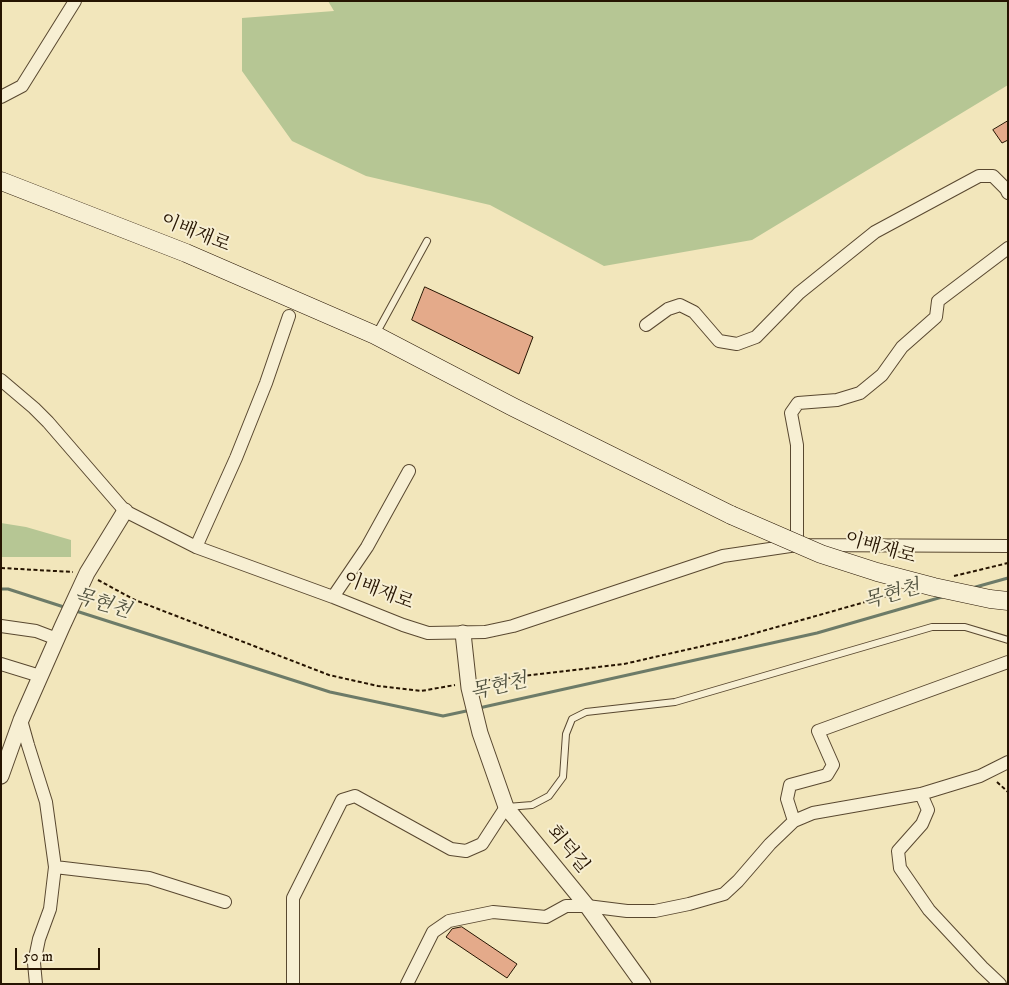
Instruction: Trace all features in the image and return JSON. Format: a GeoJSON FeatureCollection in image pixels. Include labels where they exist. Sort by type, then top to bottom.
{"type":"FeatureCollection","features":[{"type":"Feature","properties":{"kind":"main road","name":"이배재로"},"geometry":{"type":"LineString","coordinates":[[1,181],[186,253],[375,335],[513,407],[731,515],[821,554],[877,572],[943,589],[1008,601]]}},
{"type":"Feature","properties":{"kind":"street"},"geometry":{"type":"LineString","coordinates":[[1,97],[22,86],[75,1]]}},
{"type":"Feature","properties":{"kind":"street"},"geometry":{"type":"LineString","coordinates":[[646,325],[668,309],[680,305],[694,312],[720,341],[737,344],[756,336],[799,293],[875,232],[979,176],[993,176],[1008,193]]}},
{"type":"Feature","properties":{"kind":"street"},"geometry":{"type":"LineString","coordinates":[[797,545],[798,445],[791,413],[798,403],[837,400],[860,393],[882,375],[902,347],[936,317],[938,301],[1008,248]]}},
{"type":"Feature","properties":{"kind":"street"},"geometry":{"type":"LineString","coordinates":[[196,547],[236,458],[266,383],[289,316]]}},
{"type":"Feature","properties":{"kind":"street","name":"이배재로"},"geometry":{"type":"LineString","coordinates":[[1,380],[48,422],[125,511],[196,547],[428,633],[485,632],[513,626],[723,556],[797,545],[1008,546]]}},
{"type":"Feature","properties":{"kind":"street"},"geometry":{"type":"LineString","coordinates":[[333,597],[367,547],[409,471]]}},
{"type":"Feature","properties":{"kind":"street"},"geometry":{"type":"LineString","coordinates":[[1,776],[21,720],[87,573],[125,511]]}},
{"type":"Feature","properties":{"kind":"street"},"geometry":{"type":"LineString","coordinates":[[1,626],[59,633]]}},
{"type":"Feature","properties":{"kind":"street","name":"회덕길"},"geometry":{"type":"LineString","coordinates":[[463,633],[469,688],[480,732],[506,807],[587,906],[643,984]]}},
{"type":"Feature","properties":{"kind":"street"},"geometry":{"type":"LineString","coordinates":[[794,820],[787,799],[790,785],[827,775],[833,765],[818,731],[1008,662]]}},
{"type":"Feature","properties":{"kind":"street"},"geometry":{"type":"LineString","coordinates":[[1,664],[40,676]]}},
{"type":"Feature","properties":{"kind":"street"},"geometry":{"type":"LineString","coordinates":[[21,720],[46,802],[55,867],[50,909],[39,939],[34,963],[36,984]]}},
{"type":"Feature","properties":{"kind":"street"},"geometry":{"type":"LineString","coordinates":[[407,984],[433,932],[449,921],[493,912],[546,917],[566,906],[587,906],[627,911],[655,911],[689,904],[724,894],[794,820],[813,813],[921,794],[980,776],[1008,762]]}},
{"type":"Feature","properties":{"kind":"street"},"geometry":{"type":"LineString","coordinates":[[921,794],[928,810],[922,824],[898,851],[900,868],[929,910],[1000,984]]}},
{"type":"Feature","properties":{"kind":"street"},"geometry":{"type":"LineString","coordinates":[[293,984],[293,898],[342,800],[355,796],[451,849],[466,851],[482,844],[506,807]]}},
{"type":"Feature","properties":{"kind":"street"},"geometry":{"type":"LineString","coordinates":[[55,867],[149,878],[225,902]]}},
{"type":"Feature","properties":{"kind":"lane"},"geometry":{"type":"LineString","coordinates":[[375,335],[427,241]]}},
{"type":"Feature","properties":{"kind":"lane"},"geometry":{"type":"LineString","coordinates":[[506,807],[532,805],[549,796],[562,776],[566,734],[572,719],[586,712],[675,702],[932,628],[965,627],[1008,640]]}},
{"type":"Feature","properties":{"kind":"path"},"geometry":{"type":"LineString","coordinates":[[987,772],[1008,792]]}},
{"type":"Feature","properties":{"kind":"green space"},"geometry":{"type":"Polygon","coordinates":[[[328,1],[1008,1],[1008,85],[752,240],[604,266],[490,205],[366,176],[292,141],[242,71],[242,18],[334,11],[328,1]]]}},
{"type":"Feature","properties":{"kind":"green space"},"geometry":{"type":"Polygon","coordinates":[[[1,523],[26,527],[71,540],[71,557],[1,557],[1,523]]]}},
{"type":"Feature","properties":{"kind":"building"},"geometry":{"type":"Polygon","coordinates":[[[1008,121],[1008,140],[1002,143],[993,130],[1008,121]]]}},
{"type":"Feature","properties":{"kind":"building"},"geometry":{"type":"Polygon","coordinates":[[[425,287],[533,337],[519,374],[412,320],[425,287]]]}},
{"type":"Feature","properties":{"kind":"building"},"geometry":{"type":"Polygon","coordinates":[[[462,927],[517,964],[507,978],[446,937],[452,929],[462,927]]]}},
{"type":"Feature","properties":{"kind":"waterway","name":"목현천"},"geometry":{"type":"LineString","coordinates":[[972,588],[1008,578]]}},
{"type":"Feature","properties":{"kind":"waterway","name":"목현천"},"geometry":{"type":"LineString","coordinates":[[1,589],[8,589],[67,608]]}},
{"type":"Feature","properties":{"kind":"waterway","name":"목현천"},"geometry":{"type":"LineString","coordinates":[[479,708],[817,633],[942,597]]}},
{"type":"Feature","properties":{"kind":"waterway","name":"목현천"},"geometry":{"type":"LineString","coordinates":[[76,611],[330,692],[443,716],[471,710]]}}]}
